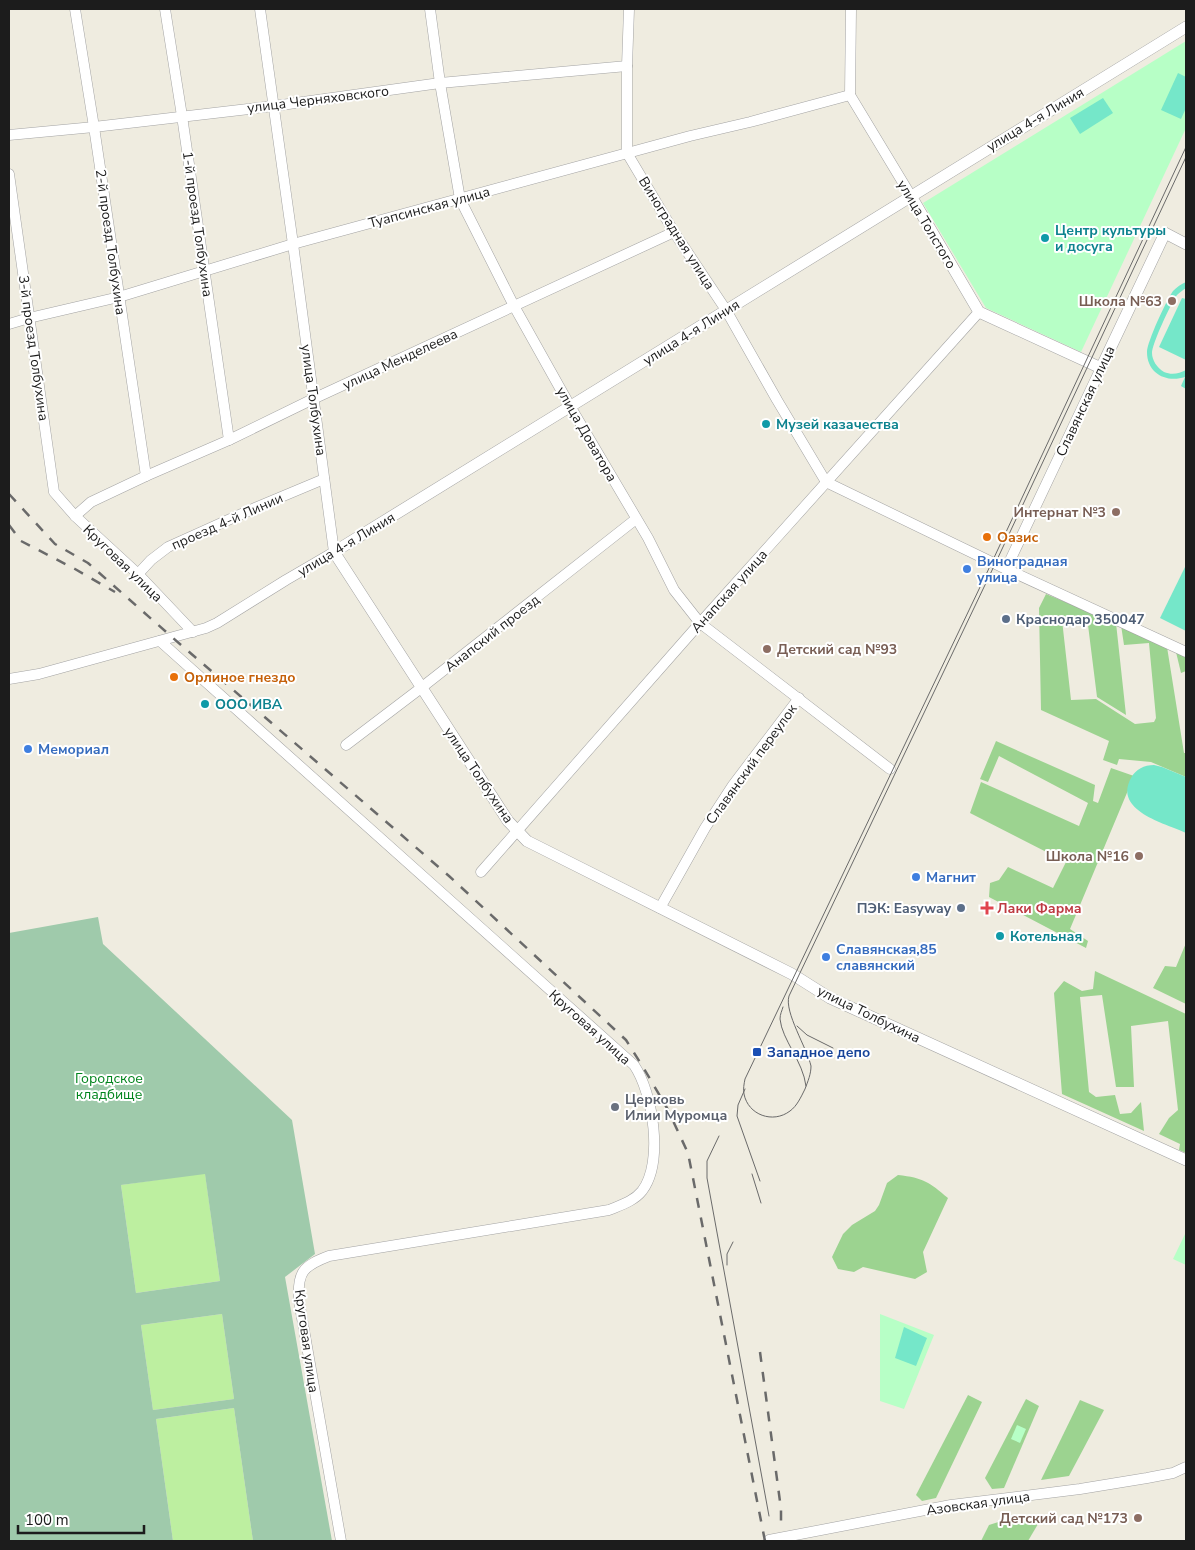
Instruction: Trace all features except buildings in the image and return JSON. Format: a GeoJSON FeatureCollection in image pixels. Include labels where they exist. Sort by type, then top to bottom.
{"type":"FeatureCollection","features":[{"type":"Feature","properties":{"kind":"street","name":"2-й проезд Толбухина"},"geometry":{"type":"LineString","coordinates":[[75,9],[146,476]]}},
{"type":"Feature","properties":{"kind":"street","name":"1-й проезд Толбухина"},"geometry":{"type":"LineString","coordinates":[[165,9],[229,440]]}},
{"type":"Feature","properties":{"kind":"street","name":"улица Толбухина"},"geometry":{"type":"LineString","coordinates":[[260,9],[334,552],[508,821],[527,841],[792,974],[830,998],[1186,1160]]}},
{"type":"Feature","properties":{"kind":"street","name":"улица Доватора"},"geometry":{"type":"LineString","coordinates":[[430,9],[440,83],[460,199],[514,306],[570,406],[648,538],[674,590],[700,623],[890,770]]}},
{"type":"Feature","properties":{"kind":"street"},"geometry":{"type":"LineString","coordinates":[[627,153],[629,9]]}},
{"type":"Feature","properties":{"kind":"street"},"geometry":{"type":"LineString","coordinates":[[850,95],[851,9]]}},
{"type":"Feature","properties":{"kind":"street","name":"улица 4-я Линия"},"geometry":{"type":"LineString","coordinates":[[9,679],[39,674],[193,632],[218,623],[1186,27]]}},
{"type":"Feature","properties":{"kind":"street","name":"улица Черняховского"},"geometry":{"type":"LineString","coordinates":[[9,135],[274,106],[440,83],[627,66]]}},
{"type":"Feature","properties":{"kind":"street","name":"Туапсинская улица"},"geometry":{"type":"LineString","coordinates":[[9,324],[119,297],[293,244],[690,136],[850,95]]}},
{"type":"Feature","properties":{"kind":"street","name":"улица Толстого"},"geometry":{"type":"LineString","coordinates":[[850,95],[980,312]]}},
{"type":"Feature","properties":{"kind":"street","name":"Виноградная улица"},"geometry":{"type":"LineString","coordinates":[[627,153],[674,232],[726,310],[826,482]]}},
{"type":"Feature","properties":{"kind":"street","name":"3-й проезд Толбухина"},"geometry":{"type":"LineString","coordinates":[[9,174],[54,492]]}},
{"type":"Feature","properties":{"kind":"street","name":"улица Менделеева"},"geometry":{"type":"LineString","coordinates":[[75,516],[91,502],[229,440],[313,399],[674,232]]}},
{"type":"Feature","properties":{"kind":"street","name":"Славянская улица"},"geometry":{"type":"LineString","coordinates":[[1006,569],[1164,233],[1186,244]]}},
{"type":"Feature","properties":{"kind":"street"},"geometry":{"type":"LineString","coordinates":[[980,312],[1101,368]]}},
{"type":"Feature","properties":{"kind":"street","name":"Анапская улица"},"geometry":{"type":"LineString","coordinates":[[481,872],[700,623],[980,312]]}},
{"type":"Feature","properties":{"kind":"street","name":"проезд 4-й Линии"},"geometry":{"type":"LineString","coordinates":[[138,574],[151,560],[168,548],[324,479]]}},
{"type":"Feature","properties":{"kind":"street"},"geometry":{"type":"LineString","coordinates":[[826,482],[1006,569],[1186,652]]}},
{"type":"Feature","properties":{"kind":"street","name":"Круговая улица"},"geometry":{"type":"LineString","coordinates":[[54,492],[75,516],[138,574],[193,632]]}},
{"type":"Feature","properties":{"kind":"street","name":"Анапский проезд"},"geometry":{"type":"LineString","coordinates":[[346,745],[422,688],[636,519]]}},
{"type":"Feature","properties":{"kind":"street","name":"Круговая улица"},"geometry":{"type":"LineString","coordinates":[[160,641],[634,1065],[639,1072],[647,1094],[656,1145],[651,1174],[642,1192],[628,1203],[609,1210],[329,1256],[312,1263],[300,1276],[298,1288],[299,1301],[341,1541]]}},
{"type":"Feature","properties":{"kind":"street","name":"Славянский переулок"},"geometry":{"type":"LineString","coordinates":[[660,908],[705,828],[733,785],[799,698]]}},
{"type":"Feature","properties":{"kind":"street","name":"Азовская улица"},"geometry":{"type":"LineString","coordinates":[[768,1540],[951,1505],[1080,1489],[1147,1478],[1186,1467]]}},
{"type":"Feature","properties":{"kind":"green space"},"geometry":{"type":"Polygon","coordinates":[[[1186,41],[1186,128],[1081,352],[986,308],[923,203],[1186,41]]]}},
{"type":"Feature","properties":{"kind":"green space"},"geometry":{"type":"Polygon","coordinates":[[[1178,73],[1186,77],[1186,108],[1181,119],[1161,110],[1178,73]]]}},
{"type":"Feature","properties":{"kind":"green space"},"geometry":{"type":"Polygon","coordinates":[[[1103,98],[1113,113],[1080,134],[1070,118],[1103,98]]]}},
{"type":"Feature","properties":{"kind":"green space"},"geometry":{"type":"Polygon","coordinates":[[[1186,282],[1186,288],[1177,295],[1166,314],[1152,353],[1155,364],[1164,372],[1175,374],[1186,370],[1186,389],[1181,386],[1185,377],[1178,379],[1165,378],[1154,371],[1150,366],[1147,352],[1154,330],[1170,296],[1176,288],[1186,282]]]}},
{"type":"Feature","properties":{"kind":"green space"},"geometry":{"type":"Polygon","coordinates":[[[1182,298],[1186,299],[1186,360],[1159,347],[1182,298]]]}},
{"type":"Feature","properties":{"kind":"green space"},"geometry":{"type":"Polygon","coordinates":[[[1186,565],[1186,631],[1160,618],[1186,565]]]}},
{"type":"Feature","properties":{"kind":"green space"},"geometry":{"type":"Polygon","coordinates":[[[1046,594],[1116,623],[1126,715],[1097,697],[1087,617],[1062,620],[1071,700],[1096,699],[1135,724],[1154,722],[1156,718],[1149,643],[1124,645],[1121,625],[1167,647],[1184,753],[1186,753],[1186,777],[1151,762],[1119,759],[1117,765],[1103,760],[1109,741],[1041,710],[1039,608],[1046,594]]]}},
{"type":"Feature","properties":{"kind":"green space"},"geometry":{"type":"Polygon","coordinates":[[[1176,652],[1186,657],[1186,671],[1181,673],[1176,652]]]}},
{"type":"Feature","properties":{"kind":"green space"},"geometry":{"type":"Polygon","coordinates":[[[996,741],[1095,785],[1093,801],[1098,803],[1111,768],[1134,776],[1070,929],[1088,941],[1086,948],[989,897],[990,883],[999,880],[1008,867],[1053,888],[1066,862],[970,813],[981,782],[1079,826],[1088,803],[999,756],[988,782],[980,779],[996,741]]]}},
{"type":"Feature","properties":{"kind":"green space"},"geometry":{"type":"Polygon","coordinates":[[[1154,765],[1186,777],[1186,833],[1144,814],[1129,799],[1127,789],[1135,772],[1141,768],[1154,765]]]}},
{"type":"Feature","properties":{"kind":"green space","name":"Городское кладбище"},"geometry":{"type":"Polygon","coordinates":[[[98,917],[103,944],[292,1120],[315,1254],[285,1277],[332,1541],[253,1541],[234,1408],[156,1419],[173,1541],[9,1541],[9,933],[98,917]],[[205,1174],[121,1185],[136,1293],[220,1281],[205,1174]],[[222,1314],[141,1325],[153,1410],[234,1399],[222,1314]]]}},
{"type":"Feature","properties":{"kind":"green space"},"geometry":{"type":"Polygon","coordinates":[[[1186,943],[1186,1004],[1153,988],[1165,966],[1176,967],[1186,943]]]}},
{"type":"Feature","properties":{"kind":"green space"},"geometry":{"type":"Polygon","coordinates":[[[1095,971],[1186,1014],[1186,1153],[1179,1150],[1180,1144],[1159,1134],[1169,1118],[1178,1110],[1168,1021],[1131,1026],[1134,1087],[1116,1087],[1102,995],[1080,997],[1089,1092],[1096,1097],[1115,1095],[1120,1114],[1131,1113],[1141,1102],[1144,1131],[1062,1094],[1054,993],[1064,981],[1082,991],[1093,989],[1095,971]]]}},
{"type":"Feature","properties":{"kind":"green space"},"geometry":{"type":"Polygon","coordinates":[[[205,1173],[220,1281],[136,1293],[121,1185],[205,1173]]]}},
{"type":"Feature","properties":{"kind":"green space"},"geometry":{"type":"Polygon","coordinates":[[[898,1175],[926,1182],[948,1198],[923,1252],[927,1272],[915,1279],[863,1267],[854,1272],[838,1269],[832,1257],[843,1234],[852,1225],[875,1211],[887,1183],[898,1175]]]}},
{"type":"Feature","properties":{"kind":"green space"},"geometry":{"type":"Polygon","coordinates":[[[1186,1232],[1186,1265],[1173,1259],[1186,1232]]]}},
{"type":"Feature","properties":{"kind":"green space"},"geometry":{"type":"Polygon","coordinates":[[[222,1314],[234,1399],[153,1410],[141,1325],[222,1314]]]}},
{"type":"Feature","properties":{"kind":"green space"},"geometry":{"type":"Polygon","coordinates":[[[880,1314],[934,1335],[904,1409],[880,1401],[880,1314]]]}},
{"type":"Feature","properties":{"kind":"green space"},"geometry":{"type":"Polygon","coordinates":[[[904,1327],[927,1338],[916,1366],[895,1358],[904,1327]]]}},
{"type":"Feature","properties":{"kind":"green space"},"geometry":{"type":"Polygon","coordinates":[[[968,1395],[982,1402],[936,1498],[922,1501],[916,1495],[968,1395]]]}},
{"type":"Feature","properties":{"kind":"green space"},"geometry":{"type":"Polygon","coordinates":[[[1026,1399],[1039,1406],[1004,1488],[992,1489],[985,1478],[1026,1399]]]}},
{"type":"Feature","properties":{"kind":"green space"},"geometry":{"type":"Polygon","coordinates":[[[1080,1400],[1104,1410],[1069,1476],[1041,1480],[1080,1400]]]}},
{"type":"Feature","properties":{"kind":"green space"},"geometry":{"type":"Polygon","coordinates":[[[234,1408],[253,1541],[173,1541],[156,1419],[234,1408]]]}},
{"type":"Feature","properties":{"kind":"green space"},"geometry":{"type":"Polygon","coordinates":[[[1017,1425],[1026,1429],[1020,1443],[1011,1439],[1017,1425]]]}},
{"type":"Feature","properties":{"kind":"green space"},"geometry":{"type":"Polygon","coordinates":[[[1017,1516],[1023,1516],[1038,1524],[1028,1541],[981,1541],[989,1525],[1017,1516]]]}},
{"type":"Feature","properties":{"kind":"tram line"},"geometry":{"type":"LineString","coordinates":[[1186,147],[992,562],[745,1079],[744,1094],[746,1101],[750,1107],[762,1115],[776,1117],[790,1111],[797,1104],[805,1089],[811,1066],[790,1011],[789,996],[1186,157]]}},
{"type":"Feature","properties":{"kind":"tram line"},"geometry":{"type":"LineString","coordinates":[[783,1007],[780,1017],[784,1035],[801,1068],[806,1086]]}},
{"type":"Feature","properties":{"kind":"tram line"},"geometry":{"type":"LineString","coordinates":[[797,1026],[807,1035],[833,1048]]}},
{"type":"Feature","properties":{"kind":"tram line"},"geometry":{"type":"LineString","coordinates":[[745,1089],[738,1105],[737,1116],[760,1181]]}},
{"type":"Feature","properties":{"kind":"tram line"},"geometry":{"type":"LineString","coordinates":[[719,1136],[707,1161],[707,1178],[769,1516]]}},
{"type":"Feature","properties":{"kind":"tram line"},"geometry":{"type":"LineString","coordinates":[[752,1174],[761,1203]]}},
{"type":"Feature","properties":{"kind":"tram line"},"geometry":{"type":"LineString","coordinates":[[727,1265],[727,1254],[733,1242]]}},
{"type":"Feature","properties":{"kind":"railway"},"geometry":{"type":"LineString","coordinates":[[9,494],[55,544],[88,563],[449,876],[626,1040],[667,1108],[688,1153],[765,1541]]}},
{"type":"Feature","properties":{"kind":"railway"},"geometry":{"type":"LineString","coordinates":[[9,525],[21,541],[115,592]]}},
{"type":"Feature","properties":{"kind":"railway"},"geometry":{"type":"LineString","coordinates":[[760,1352],[781,1509],[781,1524]]}},
{"type":"Feature","properties":{"kind":"place","name":"Центр культуры и досуга"},"geometry":{"type":"Point","coordinates":[1045,238]}},
{"type":"Feature","properties":{"kind":"place","name":"Школа №63"},"geometry":{"type":"Point","coordinates":[1172,301]}},
{"type":"Feature","properties":{"kind":"place","name":"Музей казачества"},"geometry":{"type":"Point","coordinates":[766,424]}},
{"type":"Feature","properties":{"kind":"place","name":"Интернат №3"},"geometry":{"type":"Point","coordinates":[1116,512]}},
{"type":"Feature","properties":{"kind":"place","name":"Оазис"},"geometry":{"type":"Point","coordinates":[987,537]}},
{"type":"Feature","properties":{"kind":"place","name":"Виноградная улица"},"geometry":{"type":"Point","coordinates":[967,569]}},
{"type":"Feature","properties":{"kind":"place","name":"Краснодар 350047"},"geometry":{"type":"Point","coordinates":[1006,619]}},
{"type":"Feature","properties":{"kind":"place","name":"Детский сад №93"},"geometry":{"type":"Point","coordinates":[767,649]}},
{"type":"Feature","properties":{"kind":"place","name":"Орлиное гнездо"},"geometry":{"type":"Point","coordinates":[174,677]}},
{"type":"Feature","properties":{"kind":"place","name":"ООО ИВА"},"geometry":{"type":"Point","coordinates":[205,704]}},
{"type":"Feature","properties":{"kind":"place","name":"Мемориал"},"geometry":{"type":"Point","coordinates":[28,749]}},
{"type":"Feature","properties":{"kind":"place","name":"Школа №16"},"geometry":{"type":"Point","coordinates":[1139,856]}},
{"type":"Feature","properties":{"kind":"place","name":"Магнит"},"geometry":{"type":"Point","coordinates":[916,877]}},
{"type":"Feature","properties":{"kind":"place","name":"ПЭК: Easyway"},"geometry":{"type":"Point","coordinates":[961,908]}},
{"type":"Feature","properties":{"kind":"place","name":"Лаки Фарма"},"geometry":{"type":"Point","coordinates":[987,908]}},
{"type":"Feature","properties":{"kind":"place","name":"Котельная"},"geometry":{"type":"Point","coordinates":[1000,936]}},
{"type":"Feature","properties":{"kind":"place","name":"Славянская,85 славянский"},"geometry":{"type":"Point","coordinates":[826,957]}},
{"type":"Feature","properties":{"kind":"place","name":"Западное депо"},"geometry":{"type":"Point","coordinates":[757,1052]}},
{"type":"Feature","properties":{"kind":"place","name":"Церковь Илии Муромца"},"geometry":{"type":"Point","coordinates":[615,1107]}},
{"type":"Feature","properties":{"kind":"place","name":"Детский cад №173"},"geometry":{"type":"Point","coordinates":[1138,1518]}}]}
